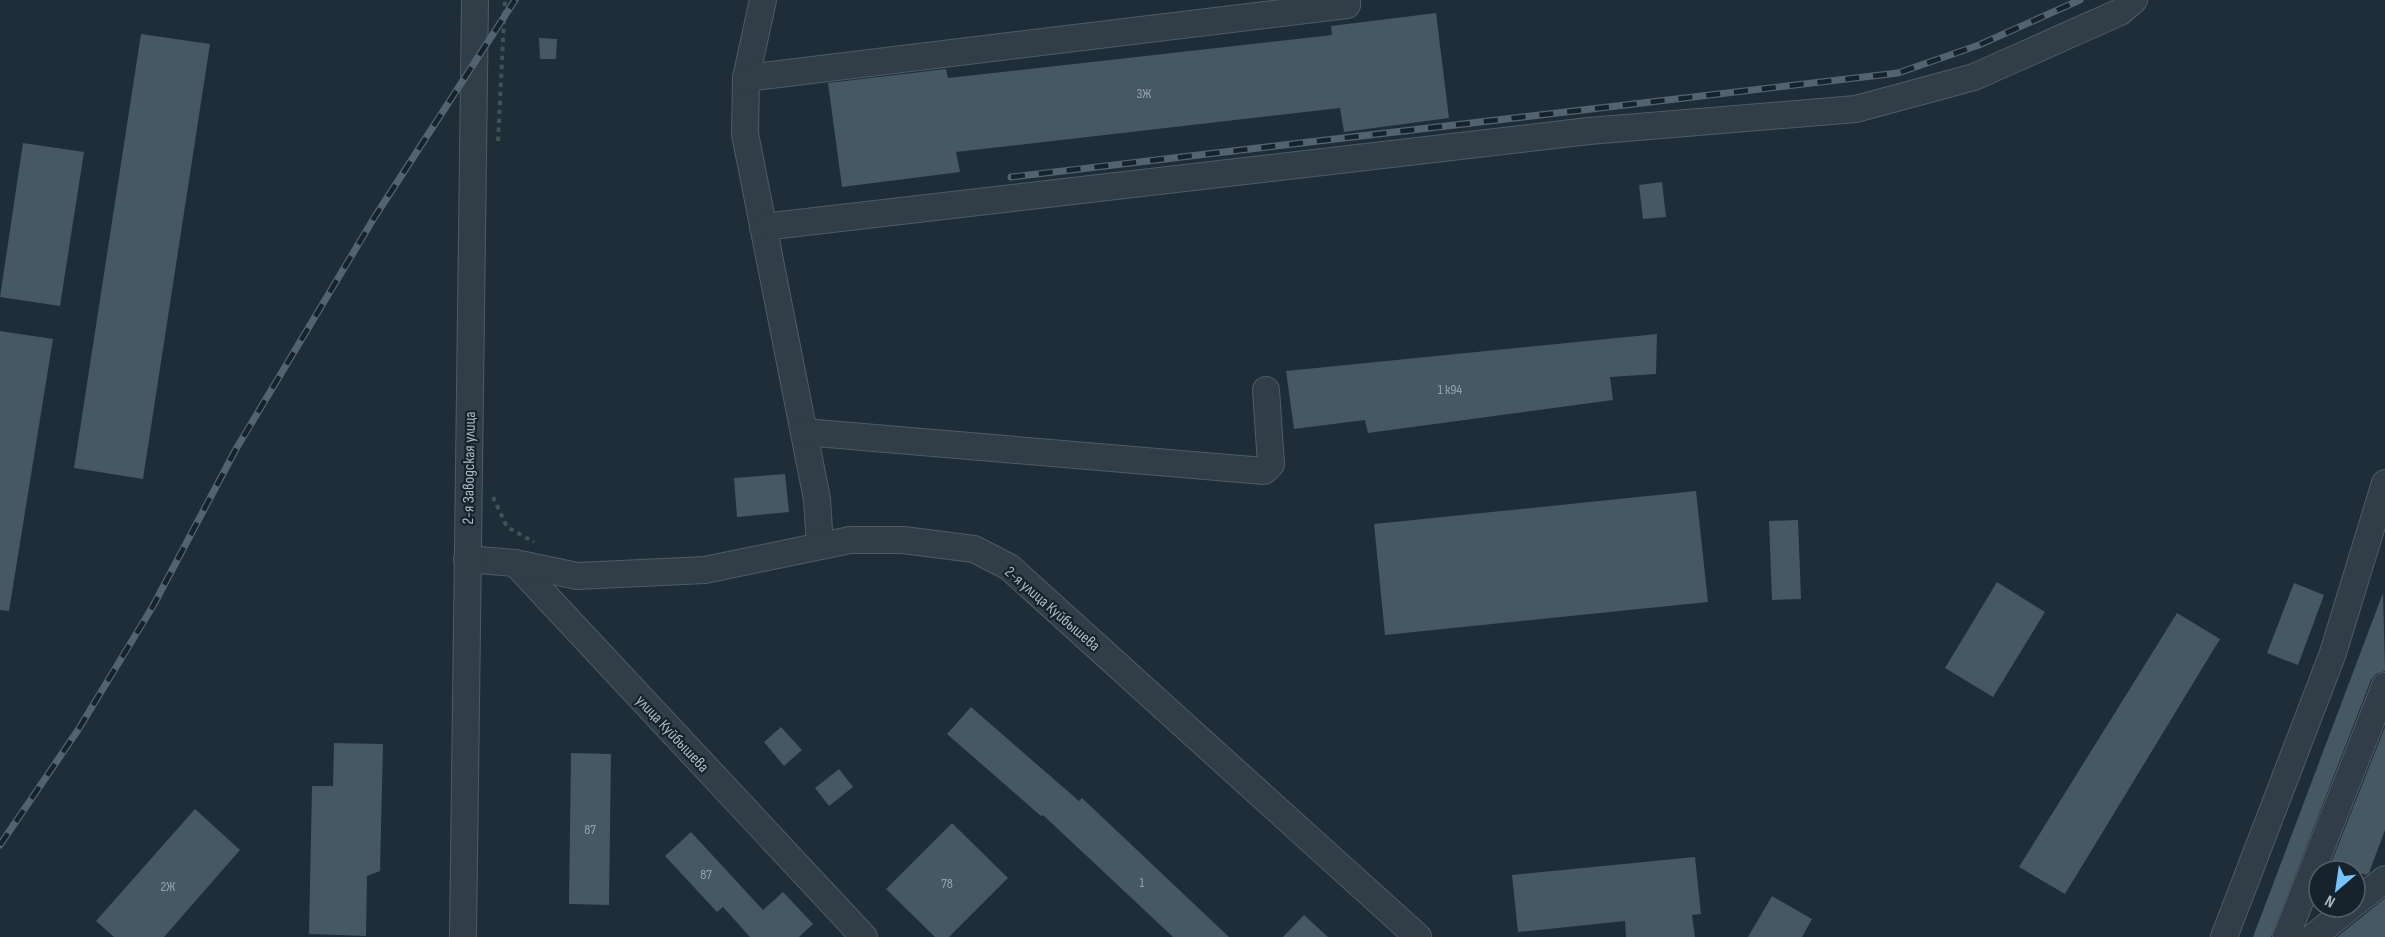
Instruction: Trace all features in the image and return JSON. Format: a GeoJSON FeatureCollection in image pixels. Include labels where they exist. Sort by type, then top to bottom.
{"type":"FeatureCollection","features":[{"type":"Feature","properties":{"kind":"street","name":"2-я Заводская улица"},"geometry":{"type":"LineString","coordinates":[[463,937],[475,0]]}},
{"type":"Feature","properties":{"kind":"street"},"geometry":{"type":"LineString","coordinates":[[763,0],[746,78],[744,134],[818,499],[820,546]]}},
{"type":"Feature","properties":{"kind":"street"},"geometry":{"type":"LineString","coordinates":[[746,78],[1347,5],[1347,0]]}},
{"type":"Feature","properties":{"kind":"street"},"geometry":{"type":"LineString","coordinates":[[763,227],[1589,131],[1856,109],[1974,78],[2120,12],[2134,0]]}},
{"type":"Feature","properties":{"kind":"street"},"geometry":{"type":"LineString","coordinates":[[804,432],[1264,471],[1271,464],[1266,390]]}},
{"type":"Feature","properties":{"kind":"street"},"geometry":{"type":"LineString","coordinates":[[2223,937],[2379,529],[2385,483]]}},
{"type":"Feature","properties":{"kind":"street","name":"2-я улица Куйбышева"},"geometry":{"type":"LineString","coordinates":[[515,563],[577,576],[705,570],[850,540],[903,540],[975,549],[1009,567],[1418,937]]}},
{"type":"Feature","properties":{"kind":"street"},"geometry":{"type":"LineString","coordinates":[[467,559],[515,563]]}},
{"type":"Feature","properties":{"kind":"street","name":"улица Куйбышева"},"geometry":{"type":"LineString","coordinates":[[515,563],[864,937]]}},
{"type":"Feature","properties":{"kind":"street"},"geometry":{"type":"LineString","coordinates":[[2286,937],[2385,686]]}},
{"type":"Feature","properties":{"kind":"street"},"geometry":{"type":"LineString","coordinates":[[2367,892],[2384,877]]}},
{"type":"Feature","properties":{"kind":"street"},"geometry":{"type":"LineString","coordinates":[[2313,937],[2335,919]]}},
{"type":"Feature","properties":{"kind":"path"},"geometry":{"type":"LineString","coordinates":[[498,147],[505,0]]}},
{"type":"Feature","properties":{"kind":"path"},"geometry":{"type":"LineString","coordinates":[[493,487],[493,498],[507,526],[541,546]]}},
{"type":"Feature","properties":{"kind":"building"},"geometry":{"type":"Polygon","coordinates":[[[1436,13],[1449,118],[1344,132],[1340,108],[956,152],[960,172],[842,187],[828,83],[946,69],[948,78],[1332,35],[1331,26],[1436,13]]]}},
{"type":"Feature","properties":{"kind":"building"},"geometry":{"type":"Polygon","coordinates":[[[141,34],[210,44],[143,479],[74,468],[141,34]]]}},
{"type":"Feature","properties":{"kind":"building"},"geometry":{"type":"Polygon","coordinates":[[[539,38],[557,39],[556,59],[540,59],[539,38]]]}},
{"type":"Feature","properties":{"kind":"building"},"geometry":{"type":"Polygon","coordinates":[[[23,143],[84,152],[60,306],[0,297],[23,143]]]}},
{"type":"Feature","properties":{"kind":"building"},"geometry":{"type":"Polygon","coordinates":[[[1662,182],[1666,217],[1643,219],[1639,185],[1662,182]]]}},
{"type":"Feature","properties":{"kind":"building"},"geometry":{"type":"Polygon","coordinates":[[[0,331],[53,339],[9,611],[0,610],[0,331]]]}},
{"type":"Feature","properties":{"kind":"building"},"geometry":{"type":"Polygon","coordinates":[[[1657,334],[1656,374],[1610,377],[1613,400],[1368,433],[1365,420],[1294,429],[1286,371],[1657,334]]]}},
{"type":"Feature","properties":{"kind":"building"},"geometry":{"type":"Polygon","coordinates":[[[785,474],[789,512],[737,517],[734,478],[785,474]]]}},
{"type":"Feature","properties":{"kind":"building"},"geometry":{"type":"Polygon","coordinates":[[[1696,491],[1708,602],[1385,635],[1374,524],[1696,491]]]}},
{"type":"Feature","properties":{"kind":"building"},"geometry":{"type":"Polygon","coordinates":[[[1798,520],[1801,599],[1772,600],[1769,521],[1798,520]]]}},
{"type":"Feature","properties":{"kind":"building"},"geometry":{"type":"Polygon","coordinates":[[[1997,582],[2045,612],[1993,697],[1945,668],[1997,582]]]}},
{"type":"Feature","properties":{"kind":"building"},"geometry":{"type":"Polygon","coordinates":[[[2294,583],[2324,595],[2298,665],[2267,653],[2294,583]]]}},
{"type":"Feature","properties":{"kind":"building"},"geometry":{"type":"Polygon","coordinates":[[[2383,593],[2385,671],[2376,674],[2371,680],[2271,937],[2253,937],[2383,593]]]}},
{"type":"Feature","properties":{"kind":"building"},"geometry":{"type":"Polygon","coordinates":[[[2177,613],[2220,639],[2065,894],[2019,867],[2177,613]]]}},
{"type":"Feature","properties":{"kind":"building"},"geometry":{"type":"Polygon","coordinates":[[[971,707],[1079,801],[1082,798],[1229,937],[1173,937],[1043,815],[1041,816],[947,734],[971,707]]]}},
{"type":"Feature","properties":{"kind":"building"},"geometry":{"type":"Polygon","coordinates":[[[781,727],[802,750],[784,766],[764,742],[781,727]]]}},
{"type":"Feature","properties":{"kind":"building"},"geometry":{"type":"Polygon","coordinates":[[[2385,727],[2385,830],[2369,873],[2367,874],[2367,859],[2333,859],[2385,727]]]}},
{"type":"Feature","properties":{"kind":"building"},"geometry":{"type":"Polygon","coordinates":[[[334,743],[383,744],[380,871],[367,876],[366,936],[309,934],[312,786],[333,786],[334,743]]]}},
{"type":"Feature","properties":{"kind":"building"},"geometry":{"type":"Polygon","coordinates":[[[571,753],[611,754],[609,905],[569,904],[571,753]]]}},
{"type":"Feature","properties":{"kind":"building"},"geometry":{"type":"Polygon","coordinates":[[[839,769],[853,787],[829,806],[815,788],[839,769]]]}},
{"type":"Feature","properties":{"kind":"building"},"geometry":{"type":"Polygon","coordinates":[[[195,809],[240,850],[164,937],[114,937],[96,921],[195,809]]]}},
{"type":"Feature","properties":{"kind":"building"},"geometry":{"type":"Polygon","coordinates":[[[952,823],[1008,878],[949,937],[935,937],[886,889],[952,823]]]}},
{"type":"Feature","properties":{"kind":"building"},"geometry":{"type":"Polygon","coordinates":[[[691,832],[763,910],[783,892],[813,924],[799,937],[750,937],[723,907],[717,912],[665,856],[691,832]]]}},
{"type":"Feature","properties":{"kind":"building"},"geometry":{"type":"Polygon","coordinates":[[[1695,857],[1701,914],[1692,915],[1695,937],[1626,937],[1625,921],[1518,932],[1512,875],[1695,857]]]}},
{"type":"Feature","properties":{"kind":"building"},"geometry":{"type":"Polygon","coordinates":[[[1772,896],[1812,919],[1802,937],[1748,937],[1772,896]]]}},
{"type":"Feature","properties":{"kind":"building"},"geometry":{"type":"Polygon","coordinates":[[[2385,898],[2385,937],[2337,937],[2359,919],[2367,919],[2367,913],[2385,898]]]}},
{"type":"Feature","properties":{"kind":"building"},"geometry":{"type":"Polygon","coordinates":[[[1304,915],[1328,937],[1283,937],[1304,915]]]}},
{"type":"Feature","properties":{"kind":"railway"},"geometry":{"type":"LineString","coordinates":[[0,845],[78,730],[153,606],[236,449],[374,218],[515,0]]}},
{"type":"Feature","properties":{"kind":"railway"},"geometry":{"type":"LineString","coordinates":[[1011,177],[1898,73],[1979,45],[2080,0]]}}]}
